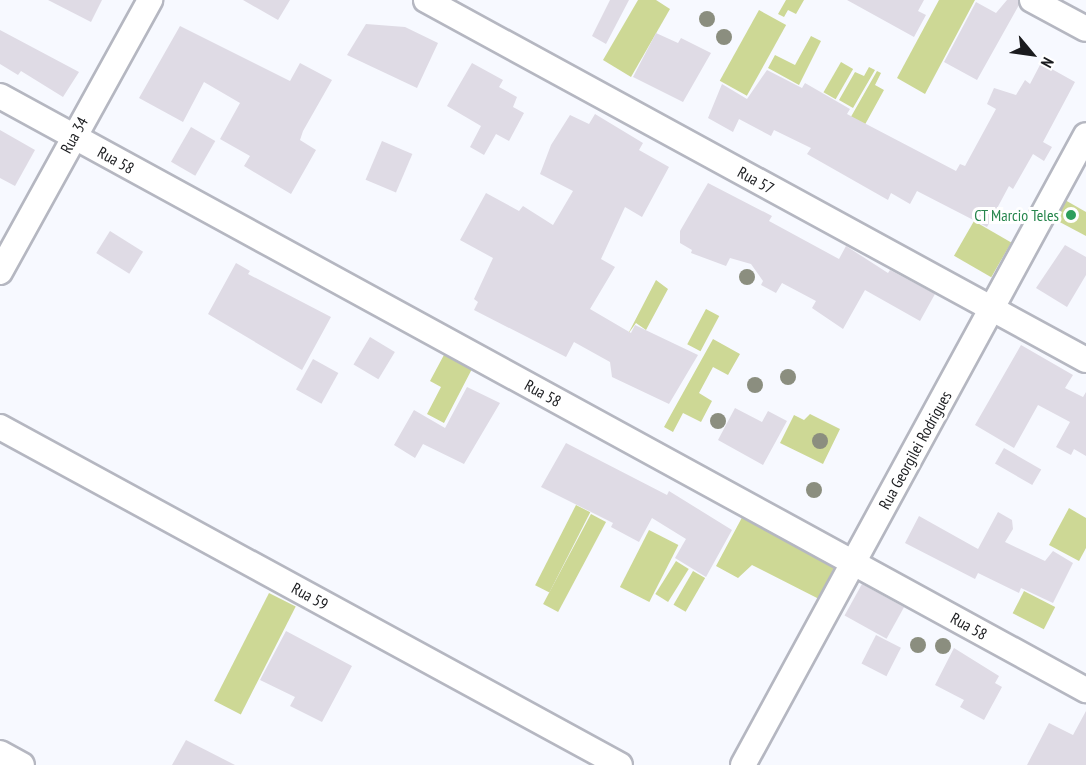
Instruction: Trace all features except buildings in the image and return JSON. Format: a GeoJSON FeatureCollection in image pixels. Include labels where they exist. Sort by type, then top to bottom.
{"type":"FeatureCollection","features":[{"type":"Feature","properties":{"kind":"street","name":"Rua 34"},"geometry":{"type":"LineString","coordinates":[[0,272],[150,0]]}},
{"type":"Feature","properties":{"kind":"street","name":"Rua 57"},"geometry":{"type":"LineString","coordinates":[[426,0],[1086,360]]}},
{"type":"Feature","properties":{"kind":"street"},"geometry":{"type":"LineString","coordinates":[[1032,0],[1086,29]]}},
{"type":"Feature","properties":{"kind":"street","name":"Rua 58"},"geometry":{"type":"LineString","coordinates":[[0,96],[1086,690]]}},
{"type":"Feature","properties":{"kind":"street","name":"Rua Georgilei Rodrigues"},"geometry":{"type":"LineString","coordinates":[[743,765],[1086,135]]}},
{"type":"Feature","properties":{"kind":"street","name":"Rua 59"},"geometry":{"type":"LineString","coordinates":[[0,427],[620,765]]}},
{"type":"Feature","properties":{"kind":"street"},"geometry":{"type":"LineString","coordinates":[[0,753],[22,765]]}},
{"type":"Feature","properties":{"kind":"green space"},"geometry":{"type":"Polygon","coordinates":[[[638,0],[656,0],[670,9],[631,77],[603,60],[638,0]]]}},
{"type":"Feature","properties":{"kind":"green space"},"geometry":{"type":"Polygon","coordinates":[[[786,0],[804,0],[796,14],[788,10],[784,17],[778,14],[786,0]]]}},
{"type":"Feature","properties":{"kind":"green space"},"geometry":{"type":"Polygon","coordinates":[[[939,0],[975,0],[925,94],[897,78],[939,0]]]}},
{"type":"Feature","properties":{"kind":"green space"},"geometry":{"type":"Polygon","coordinates":[[[759,10],[786,25],[747,96],[720,81],[759,10]]]}},
{"type":"Feature","properties":{"kind":"green space"},"geometry":{"type":"Polygon","coordinates":[[[811,36],[821,41],[799,85],[768,68],[775,55],[795,65],[811,36]]]}},
{"type":"Feature","properties":{"kind":"green space"},"geometry":{"type":"Polygon","coordinates":[[[841,62],[853,69],[836,99],[824,92],[841,62]]]}},
{"type":"Feature","properties":{"kind":"green space"},"geometry":{"type":"Polygon","coordinates":[[[869,67],[875,70],[853,108],[839,100],[855,72],[864,76],[869,67]]]}},
{"type":"Feature","properties":{"kind":"green space"},"geometry":{"type":"Polygon","coordinates":[[[877,71],[881,73],[875,85],[884,90],[862,130],[848,122],[877,71]]]}},
{"type":"Feature","properties":{"kind":"green space","name":"CT Marcio Teles"},"geometry":{"type":"Polygon","coordinates":[[[1065,200],[1086,212],[1086,236],[1054,219],[1065,200]]]}},
{"type":"Feature","properties":{"kind":"green space"},"geometry":{"type":"Polygon","coordinates":[[[974,221],[1011,243],[991,277],[954,256],[974,221]]]}},
{"type":"Feature","properties":{"kind":"green space"},"geometry":{"type":"Polygon","coordinates":[[[656,280],[668,289],[646,330],[636,323],[628,334],[656,280]]]}},
{"type":"Feature","properties":{"kind":"green space"},"geometry":{"type":"Polygon","coordinates":[[[706,309],[719,316],[700,351],[687,344],[706,309]]]}},
{"type":"Feature","properties":{"kind":"green space"},"geometry":{"type":"Polygon","coordinates":[[[713,339],[740,354],[728,375],[713,367],[699,393],[712,401],[701,422],[683,413],[673,432],[664,427],[713,339]]]}},
{"type":"Feature","properties":{"kind":"green space"},"geometry":{"type":"Polygon","coordinates":[[[445,353],[473,367],[444,423],[427,414],[441,387],[430,381],[445,353]]]}},
{"type":"Feature","properties":{"kind":"green space"},"geometry":{"type":"Polygon","coordinates":[[[810,414],[840,429],[823,464],[780,443],[794,415],[804,420],[810,414]]]}},
{"type":"Feature","properties":{"kind":"green space"},"geometry":{"type":"Polygon","coordinates":[[[576,505],[590,512],[549,592],[535,585],[576,505]]]}},
{"type":"Feature","properties":{"kind":"green space"},"geometry":{"type":"Polygon","coordinates":[[[1069,508],[1086,518],[1086,548],[1079,561],[1049,545],[1069,508]]]}},
{"type":"Feature","properties":{"kind":"green space"},"geometry":{"type":"Polygon","coordinates":[[[746,510],[837,561],[819,599],[752,565],[738,578],[716,566],[746,510]]]}},
{"type":"Feature","properties":{"kind":"green space"},"geometry":{"type":"Polygon","coordinates":[[[591,514],[606,522],[558,612],[543,604],[591,514]]]}},
{"type":"Feature","properties":{"kind":"green space"},"geometry":{"type":"Polygon","coordinates":[[[649,530],[678,545],[649,602],[620,587],[649,530]]]}},
{"type":"Feature","properties":{"kind":"green space"},"geometry":{"type":"Polygon","coordinates":[[[676,561],[689,569],[668,602],[655,594],[676,561]]]}},
{"type":"Feature","properties":{"kind":"green space"},"geometry":{"type":"Polygon","coordinates":[[[693,571],[705,578],[686,612],[674,605],[693,571]]]}},
{"type":"Feature","properties":{"kind":"green space"},"geometry":{"type":"Polygon","coordinates":[[[1024,591],[1055,607],[1044,629],[1013,613],[1024,591]]]}},
{"type":"Feature","properties":{"kind":"green space"},"geometry":{"type":"Polygon","coordinates":[[[269,593],[296,607],[241,714],[214,701],[269,593]]]}},
{"type":"Feature","properties":{"kind":"place","name":"CT Marcio Teles"},"geometry":{"type":"Point","coordinates":[1071,215]}}]}
